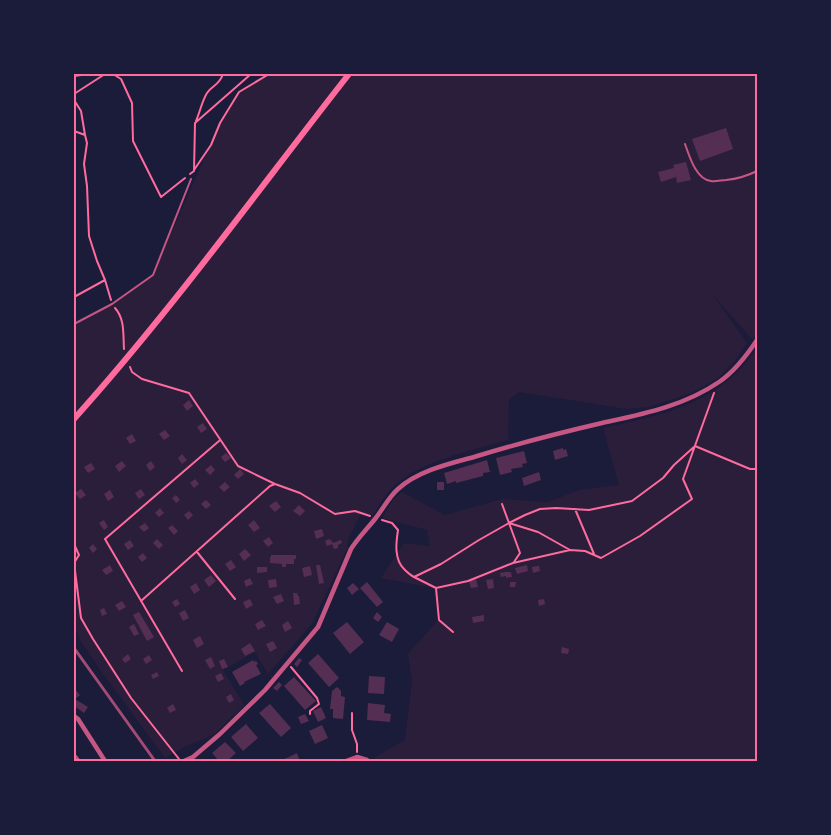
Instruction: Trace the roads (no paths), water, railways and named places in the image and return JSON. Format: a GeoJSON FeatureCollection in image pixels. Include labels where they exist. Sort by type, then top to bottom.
{"type":"FeatureCollection","features":[{"type":"Feature","properties":{"kind":"main road"},"geometry":{"type":"LineString","coordinates":[[74,419],[139,344],[349,74]]}},
{"type":"Feature","properties":{"kind":"street"},"geometry":{"type":"LineString","coordinates":[[184,761],[194,759],[265,690],[318,627],[351,549],[398,489],[416,477],[434,469],[537,439],[672,406],[718,383],[734,369],[757,340]]}},
{"type":"Feature","properties":{"kind":"street"},"geometry":{"type":"LineString","coordinates":[[74,716],[78,719],[105,761]]}},
{"type":"Feature","properties":{"kind":"street"},"geometry":{"type":"LineString","coordinates":[[74,756],[78,761]]}},
{"type":"Feature","properties":{"kind":"street"},"geometry":{"type":"LineString","coordinates":[[346,761],[357,756],[368,761]]}},
{"type":"Feature","properties":{"kind":"lane"},"geometry":{"type":"LineString","coordinates":[[685,144],[691,162],[701,177],[709,182],[734,179],[757,172]]}},
{"type":"Feature","properties":{"kind":"lane"},"geometry":{"type":"LineString","coordinates":[[74,324],[112,304],[154,274],[191,179]]}},
{"type":"Feature","properties":{"kind":"railway"},"geometry":{"type":"LineString","coordinates":[[74,648],[155,761]]}}]}
